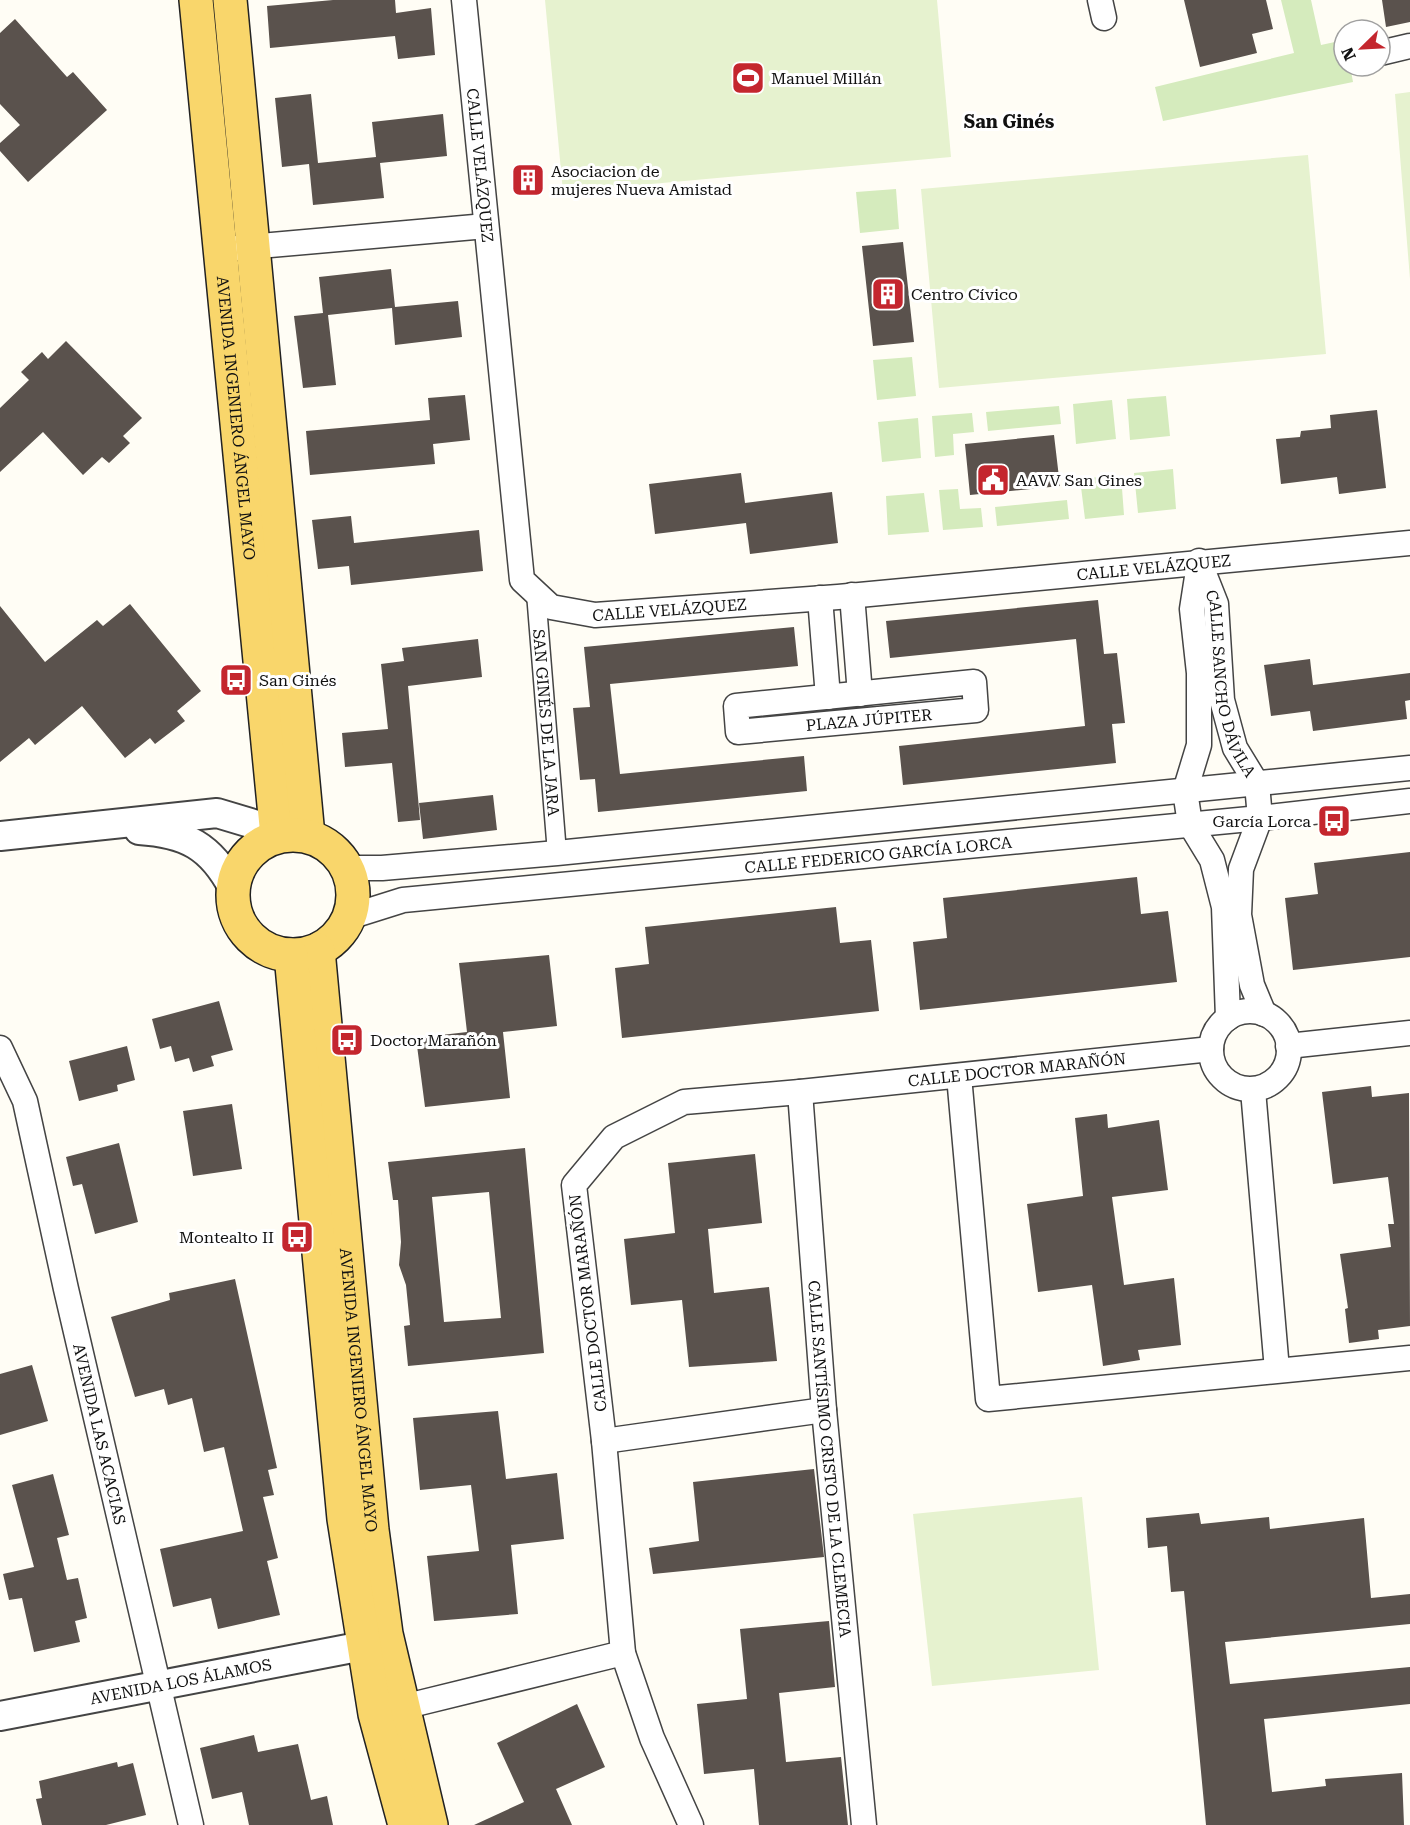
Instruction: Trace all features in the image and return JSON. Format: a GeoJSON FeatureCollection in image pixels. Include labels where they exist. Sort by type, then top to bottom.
{"type":"FeatureCollection","features":[{"type":"Feature","properties":{"kind":"main road","name":"AVENIDA INGENIERO ÁNGEL MAYO"},"geometry":{"type":"LineString","coordinates":[[196,0],[272,782],[292,836]]}},
{"type":"Feature","properties":{"kind":"main road","name":"AVENIDA INGENIERO ÁNGEL MAYO"},"geometry":{"type":"LineString","coordinates":[[230,0],[254,248],[292,836]]}},
{"type":"Feature","properties":{"kind":"main road"},"geometry":{"type":"LineString","coordinates":[[292,836],[331,848],[347,868],[353,892],[349,917],[337,937],[304,953],[267,949],[248,934],[236,913],[233,888],[245,858],[261,843],[292,836]]}},
{"type":"Feature","properties":{"kind":"main road","name":"AVENIDA INGENIERO ÁNGEL MAYO"},"geometry":{"type":"LineString","coordinates":[[304,953],[344,1519],[375,1714],[405,1825]]}},
{"type":"Feature","properties":{"kind":"main road","name":"AVENIDA INGENIERO ÁNGEL MAYO"},"geometry":{"type":"LineString","coordinates":[[304,953],[386,1634],[431,1825]]}},
{"type":"Feature","properties":{"kind":"street","name":"CALLE VELÁZQUEZ"},"geometry":{"type":"LineString","coordinates":[[464,0],[522,580],[551,607],[595,615],[820,598],[1410,543]]}},
{"type":"Feature","properties":{"kind":"street"},"geometry":{"type":"LineString","coordinates":[[1392,50],[1410,46]]}},
{"type":"Feature","properties":{"kind":"street"},"geometry":{"type":"LineString","coordinates":[[220,249],[254,248],[486,226]]}},
{"type":"Feature","properties":{"kind":"street","name":"CALLE SANCHO DÁVILA"},"geometry":{"type":"LineString","coordinates":[[1199,561],[1216,604],[1222,700],[1235,748],[1257,784],[1260,818]]}},
{"type":"Feature","properties":{"kind":"street","name":"CALLE SANCHO DÁVILA"},"geometry":{"type":"LineString","coordinates":[[1190,824],[1185,791],[1198,745],[1199,673],[1192,609],[1199,561]]}},
{"type":"Feature","properties":{"kind":"street","name":"SAN GINÉS DE LA JARA"},"geometry":{"type":"LineString","coordinates":[[536,593],[557,853]]}},
{"type":"Feature","properties":{"kind":"street","name":"PLAZA JÚPITER"},"geometry":{"type":"LineString","coordinates":[[852,595],[860,694]]}},
{"type":"Feature","properties":{"kind":"street","name":"PLAZA JÚPITER"},"geometry":{"type":"LineString","coordinates":[[820,598],[828,697]]}},
{"type":"Feature","properties":{"kind":"street","name":"PLAZA JÚPITER"},"geometry":{"type":"LineString","coordinates":[[974,682],[976,710],[738,732],[736,706],[828,697],[974,682]]}},
{"type":"Feature","properties":{"kind":"street","name":"CALLE FEDERICO GARCÍA LORCA"},"geometry":{"type":"LineString","coordinates":[[347,868],[382,868],[557,853],[1410,768]]}},
{"type":"Feature","properties":{"kind":"street"},"geometry":{"type":"LineString","coordinates":[[0,836],[217,813],[250,805],[262,797],[272,782]]}},
{"type":"Feature","properties":{"kind":"street","name":"CALLE FEDERICO GARCÍA LORCA"},"geometry":{"type":"LineString","coordinates":[[349,917],[403,900],[1260,818],[1410,801]]}},
{"type":"Feature","properties":{"kind":"street"},"geometry":{"type":"LineString","coordinates":[[217,813],[292,836]]}},
{"type":"Feature","properties":{"kind":"street"},"geometry":{"type":"LineString","coordinates":[[1260,818],[1241,869],[1239,915],[1252,985],[1264,1014]]}},
{"type":"Feature","properties":{"kind":"street"},"geometry":{"type":"LineString","coordinates":[[1190,824],[1212,860],[1224,907],[1228,1018]]}},
{"type":"Feature","properties":{"kind":"street"},"geometry":{"type":"LineString","coordinates":[[92,827],[146,831],[189,839],[221,866],[233,888]]}},
{"type":"Feature","properties":{"kind":"street"},"geometry":{"type":"LineString","coordinates":[[1246,1012],[1264,1014],[1275,1021],[1283,1031],[1288,1046],[1284,1068],[1277,1078],[1266,1086],[1253,1090],[1234,1086],[1219,1074],[1213,1062],[1211,1049],[1213,1037],[1228,1018],[1246,1012]]}},
{"type":"Feature","properties":{"kind":"street"},"geometry":{"type":"LineString","coordinates":[[1288,1046],[1410,1034]]}},
{"type":"Feature","properties":{"kind":"street","name":"AVENIDA LAS ACACIAS"},"geometry":{"type":"LineString","coordinates":[[0,1048],[25,1101],[191,1825]]}},
{"type":"Feature","properties":{"kind":"street","name":"CALLE DOCTOR MARAÑÓN"},"geometry":{"type":"LineString","coordinates":[[691,1825],[652,1738],[623,1653],[604,1441],[574,1185],[614,1137],[684,1101],[800,1092],[1211,1049]]}},
{"type":"Feature","properties":{"kind":"street"},"geometry":{"type":"LineString","coordinates":[[959,1076],[988,1399],[1410,1358]]}},
{"type":"Feature","properties":{"kind":"street"},"geometry":{"type":"LineString","coordinates":[[1253,1090],[1277,1370]]}},
{"type":"Feature","properties":{"kind":"street","name":"CALLE SANTÍSIMO CRISTO DE LA CLEMECIA"},"geometry":{"type":"LineString","coordinates":[[800,1092],[824,1410],[864,1825]]}},
{"type":"Feature","properties":{"kind":"street"},"geometry":{"type":"LineString","coordinates":[[604,1441],[824,1410]]}},
{"type":"Feature","properties":{"kind":"street","name":"AVENIDA LOS ÁLAMOS"},"geometry":{"type":"LineString","coordinates":[[0,1716],[363,1646]]}},
{"type":"Feature","properties":{"kind":"street"},"geometry":{"type":"LineString","coordinates":[[403,1707],[623,1653]]}},
{"type":"Feature","properties":{"kind":"green space","name":"Manuel Millán"},"geometry":{"type":"Polygon","coordinates":[[[545,0],[937,0],[951,157],[563,192],[545,0]]]}},
{"type":"Feature","properties":{"kind":"green space"},"geometry":{"type":"Polygon","coordinates":[[[1281,0],[1311,0],[1321,45],[1332,43],[1332,78],[1352,78],[1353,82],[1163,121],[1155,87],[1294,53],[1281,0]]]}},
{"type":"Feature","properties":{"kind":"green space"},"geometry":{"type":"Polygon","coordinates":[[[1410,92],[1410,279],[1395,94],[1410,92]]]}},
{"type":"Feature","properties":{"kind":"green space"},"geometry":{"type":"Polygon","coordinates":[[[1308,155],[1326,354],[939,388],[921,189],[1308,155]]]}},
{"type":"Feature","properties":{"kind":"green space"},"geometry":{"type":"Polygon","coordinates":[[[896,189],[899,229],[860,233],[856,192],[896,189]]]}},
{"type":"Feature","properties":{"kind":"green space"},"geometry":{"type":"Polygon","coordinates":[[[912,357],[916,396],[877,400],[873,360],[912,357]]]}},
{"type":"Feature","properties":{"kind":"green space"},"geometry":{"type":"Polygon","coordinates":[[[1166,396],[1170,436],[1130,440],[1127,399],[1166,396]]]}},
{"type":"Feature","properties":{"kind":"green space"},"geometry":{"type":"Polygon","coordinates":[[[1112,400],[1116,439],[1076,444],[1073,404],[1112,400]]]}},
{"type":"Feature","properties":{"kind":"green space"},"geometry":{"type":"Polygon","coordinates":[[[1059,406],[1061,424],[988,431],[986,412],[1059,406]]]}},
{"type":"Feature","properties":{"kind":"green space"},"geometry":{"type":"Polygon","coordinates":[[[972,413],[974,432],[953,434],[954,455],[935,457],[932,416],[972,413]]]}},
{"type":"Feature","properties":{"kind":"green space"},"geometry":{"type":"Polygon","coordinates":[[[918,418],[921,458],[882,462],[878,422],[918,418]]]}},
{"type":"Feature","properties":{"kind":"green space"},"geometry":{"type":"Polygon","coordinates":[[[1173,469],[1176,509],[1138,513],[1134,473],[1173,469]]]}},
{"type":"Feature","properties":{"kind":"green space"},"geometry":{"type":"Polygon","coordinates":[[[1121,475],[1124,515],[1085,519],[1080,479],[1121,475]]]}},
{"type":"Feature","properties":{"kind":"green space"},"geometry":{"type":"Polygon","coordinates":[[[958,489],[960,509],[981,508],[983,527],[943,530],[939,490],[958,489]]]}},
{"type":"Feature","properties":{"kind":"green space"},"geometry":{"type":"Polygon","coordinates":[[[924,493],[929,532],[888,535],[886,496],[924,493]]]}},
{"type":"Feature","properties":{"kind":"green space"},"geometry":{"type":"Polygon","coordinates":[[[1067,500],[1069,519],[997,526],[995,507],[1067,500]]]}},
{"type":"Feature","properties":{"kind":"green space"},"geometry":{"type":"Polygon","coordinates":[[[1082,1497],[1099,1670],[932,1686],[913,1514],[1082,1497]]]}},
{"type":"Feature","properties":{"kind":"building"},"geometry":{"type":"Polygon","coordinates":[[[333,0],[395,0],[396,13],[431,8],[435,55],[398,59],[395,36],[270,48],[267,6],[333,0]]]}},
{"type":"Feature","properties":{"kind":"building"},"geometry":{"type":"Polygon","coordinates":[[[1184,0],[1266,0],[1273,29],[1252,34],[1257,53],[1200,67],[1184,0]]]}},
{"type":"Feature","properties":{"kind":"building"},"geometry":{"type":"Polygon","coordinates":[[[1382,0],[1410,0],[1410,22],[1392,26],[1392,18],[1385,18],[1382,0]]]}},
{"type":"Feature","properties":{"kind":"building"},"geometry":{"type":"Polygon","coordinates":[[[15,19],[67,77],[73,72],[107,110],[28,182],[0,151],[0,143],[20,125],[0,104],[0,33],[15,19]]]}},
{"type":"Feature","properties":{"kind":"building"},"geometry":{"type":"Polygon","coordinates":[[[311,94],[318,163],[376,157],[372,122],[443,114],[447,156],[380,163],[384,198],[313,205],[309,164],[282,167],[275,98],[311,94]]]}},
{"type":"Feature","properties":{"kind":"building","name":"Centro Cívico"},"geometry":{"type":"Polygon","coordinates":[[[903,242],[914,342],[873,346],[862,246],[903,242]]]}},
{"type":"Feature","properties":{"kind":"building"},"geometry":{"type":"Polygon","coordinates":[[[391,269],[395,307],[458,301],[462,337],[395,345],[392,308],[328,315],[336,385],[303,388],[294,316],[323,313],[319,277],[391,269]]]}},
{"type":"Feature","properties":{"kind":"building"},"geometry":{"type":"Polygon","coordinates":[[[66,341],[142,418],[123,436],[130,443],[109,463],[102,457],[83,475],[43,432],[0,472],[0,408],[29,380],[21,372],[42,352],[48,359],[66,341]]]}},
{"type":"Feature","properties":{"kind":"building"},"geometry":{"type":"Polygon","coordinates":[[[465,395],[470,440],[433,444],[435,464],[310,475],[306,431],[430,420],[428,398],[465,395]]]}},
{"type":"Feature","properties":{"kind":"building"},"geometry":{"type":"Polygon","coordinates":[[[1377,410],[1386,488],[1339,494],[1337,477],[1281,484],[1276,439],[1300,437],[1301,431],[1331,428],[1330,415],[1377,410]]]}},
{"type":"Feature","properties":{"kind":"building"},"geometry":{"type":"Polygon","coordinates":[[[1054,435],[1060,486],[970,495],[965,444],[1054,435]]]}},
{"type":"Feature","properties":{"kind":"building"},"geometry":{"type":"Polygon","coordinates":[[[741,473],[745,503],[832,492],[838,543],[750,554],[746,523],[655,534],[649,484],[741,473]]]}},
{"type":"Feature","properties":{"kind":"building"},"geometry":{"type":"Polygon","coordinates":[[[351,516],[354,543],[479,530],[483,571],[351,585],[349,566],[318,569],[312,520],[351,516]]]}},
{"type":"Feature","properties":{"kind":"building"},"geometry":{"type":"Polygon","coordinates":[[[1098,600],[1104,654],[1117,653],[1125,723],[1112,724],[1116,763],[903,785],[899,746],[1085,726],[1076,639],[890,658],[886,621],[1098,600]]]}},
{"type":"Feature","properties":{"kind":"building"},"geometry":{"type":"Polygon","coordinates":[[[130,604],[201,691],[177,711],[185,721],[155,744],[150,738],[125,758],[82,706],[35,745],[29,738],[0,762],[0,606],[45,662],[97,620],[103,626],[130,604]]]}},
{"type":"Feature","properties":{"kind":"building"},"geometry":{"type":"Polygon","coordinates":[[[794,627],[798,666],[610,684],[620,774],[804,756],[807,791],[598,812],[595,779],[580,780],[573,708],[590,707],[584,647],[794,627]]]}},
{"type":"Feature","properties":{"kind":"building"},"geometry":{"type":"Polygon","coordinates":[[[478,639],[482,677],[408,686],[420,820],[398,822],[392,763],[345,767],[342,733],[388,729],[381,664],[404,661],[402,648],[478,639]]]}},
{"type":"Feature","properties":{"kind":"building"},"geometry":{"type":"Polygon","coordinates":[[[1310,659],[1313,685],[1410,673],[1410,700],[1405,701],[1407,719],[1313,731],[1310,711],[1271,716],[1264,665],[1310,659]]]}},
{"type":"Feature","properties":{"kind":"building"},"geometry":{"type":"Polygon","coordinates":[[[493,795],[497,830],[423,839],[419,803],[493,795]]]}},
{"type":"Feature","properties":{"kind":"building"},"geometry":{"type":"Polygon","coordinates":[[[1410,852],[1410,957],[1293,970],[1285,898],[1318,894],[1314,863],[1410,852]]]}},
{"type":"Feature","properties":{"kind":"building"},"geometry":{"type":"Polygon","coordinates":[[[1137,877],[1141,914],[1168,911],[1177,982],[920,1010],[913,942],[947,938],[943,898],[1137,877]]]}},
{"type":"Feature","properties":{"kind":"building"},"geometry":{"type":"Polygon","coordinates":[[[836,907],[840,943],[871,940],[879,1011],[622,1038],[615,968],[649,964],[645,927],[836,907]]]}},
{"type":"Feature","properties":{"kind":"building"},"geometry":{"type":"Polygon","coordinates":[[[549,955],[557,1026],[503,1032],[510,1098],[425,1107],[416,1038],[467,1032],[459,963],[549,955]]]}},
{"type":"Feature","properties":{"kind":"building"},"geometry":{"type":"Polygon","coordinates":[[[219,1001],[233,1050],[211,1056],[214,1066],[193,1072],[189,1058],[175,1062],[171,1046],[160,1049],[152,1019],[219,1001]]]}},
{"type":"Feature","properties":{"kind":"building"},"geometry":{"type":"Polygon","coordinates":[[[127,1046],[135,1080],[117,1085],[118,1091],[79,1101],[69,1061],[127,1046]]]}},
{"type":"Feature","properties":{"kind":"building"},"geometry":{"type":"Polygon","coordinates":[[[1371,1086],[1372,1097],[1409,1093],[1410,1326],[1378,1330],[1379,1339],[1349,1343],[1345,1309],[1348,1308],[1340,1254],[1391,1247],[1388,1224],[1394,1224],[1388,1177],[1333,1184],[1322,1092],[1371,1086]]]}},
{"type":"Feature","properties":{"kind":"building"},"geometry":{"type":"Polygon","coordinates":[[[232,1104],[242,1169],[193,1176],[183,1111],[232,1104]]]}},
{"type":"Feature","properties":{"kind":"building"},"geometry":{"type":"Polygon","coordinates":[[[1107,1114],[1108,1128],[1159,1120],[1168,1190],[1112,1197],[1124,1285],[1174,1278],[1181,1345],[1138,1350],[1140,1360],[1103,1366],[1092,1285],[1038,1292],[1027,1204],[1083,1196],[1075,1118],[1107,1114]]]}},
{"type":"Feature","properties":{"kind":"building"},"geometry":{"type":"Polygon","coordinates":[[[119,1143],[138,1222],[95,1234],[82,1184],[73,1186],[66,1157],[119,1143]]]}},
{"type":"Feature","properties":{"kind":"building"},"geometry":{"type":"Polygon","coordinates":[[[525,1148],[544,1353],[408,1366],[404,1326],[410,1325],[406,1285],[399,1265],[401,1242],[398,1200],[393,1200],[388,1162],[525,1148]],[[489,1192],[432,1197],[444,1322],[501,1318],[489,1192]]]}},
{"type":"Feature","properties":{"kind":"building"},"geometry":{"type":"Polygon","coordinates":[[[755,1154],[762,1223],[708,1229],[714,1293],[769,1287],[777,1361],[689,1367],[682,1300],[631,1305],[624,1239],[675,1233],[668,1163],[755,1154]]]}},
{"type":"Feature","properties":{"kind":"building"},"geometry":{"type":"Polygon","coordinates":[[[235,1279],[277,1468],[268,1470],[274,1495],[263,1497],[278,1558],[267,1561],[280,1615],[218,1629],[211,1598],[173,1607],[160,1549],[243,1531],[224,1447],[204,1452],[192,1398],[168,1405],[164,1389],[135,1397],[111,1317],[170,1300],[169,1293],[235,1279]]]}},
{"type":"Feature","properties":{"kind":"building"},"geometry":{"type":"Polygon","coordinates":[[[32,1365],[48,1421],[0,1435],[0,1374],[32,1365]]]}},
{"type":"Feature","properties":{"kind":"building"},"geometry":{"type":"Polygon","coordinates":[[[498,1411],[506,1479],[557,1473],[564,1539],[511,1545],[518,1614],[434,1621],[427,1556],[479,1551],[471,1485],[420,1490],[413,1418],[498,1411]]]}},
{"type":"Feature","properties":{"kind":"building"},"geometry":{"type":"Polygon","coordinates":[[[814,1469],[824,1557],[653,1574],[649,1548],[699,1541],[693,1482],[814,1469]]]}},
{"type":"Feature","properties":{"kind":"building"},"geometry":{"type":"Polygon","coordinates":[[[53,1474],[69,1535],[57,1538],[67,1580],[78,1578],[87,1618],[75,1621],[80,1642],[34,1652],[22,1598],[9,1600],[3,1574],[34,1567],[12,1485],[53,1474]]]}},
{"type":"Feature","properties":{"kind":"building"},"geometry":{"type":"Polygon","coordinates":[[[1199,1513],[1201,1524],[1269,1517],[1270,1529],[1364,1518],[1371,1598],[1410,1594],[1410,1624],[1225,1642],[1230,1684],[1410,1667],[1410,1704],[1264,1719],[1272,1792],[1326,1786],[1325,1779],[1402,1773],[1404,1825],[1206,1825],[1184,1591],[1171,1592],[1167,1546],[1148,1548],[1146,1518],[1199,1513]]]}},
{"type":"Feature","properties":{"kind":"building"},"geometry":{"type":"Polygon","coordinates":[[[829,1621],[835,1687],[779,1693],[786,1762],[841,1757],[848,1825],[759,1825],[754,1769],[704,1774],[697,1704],[747,1699],[740,1629],[829,1621]]]}},
{"type":"Feature","properties":{"kind":"building"},"geometry":{"type":"Polygon","coordinates":[[[577,1704],[605,1767],[556,1789],[572,1825],[474,1825],[524,1802],[497,1743],[577,1704]]]}},
{"type":"Feature","properties":{"kind":"building"},"geometry":{"type":"Polygon","coordinates":[[[254,1735],[258,1752],[298,1744],[311,1800],[327,1796],[333,1825],[249,1825],[242,1792],[212,1799],[200,1748],[254,1735]]]}},
{"type":"Feature","properties":{"kind":"building"},"geometry":{"type":"Polygon","coordinates":[[[117,1762],[118,1767],[133,1763],[146,1815],[106,1825],[42,1825],[36,1799],[42,1798],[39,1781],[117,1762]]]}},
{"type":"Feature","properties":{"kind":"place","name":"Manuel Millán"},"geometry":{"type":"Point","coordinates":[748,78]}},
{"type":"Feature","properties":{"kind":"place","name":"Asociacion de mujeres Nueva Amistad"},"geometry":{"type":"Point","coordinates":[528,180]}},
{"type":"Feature","properties":{"kind":"place","name":"Centro Cívico"},"geometry":{"type":"Point","coordinates":[888,294]}},
{"type":"Feature","properties":{"kind":"place","name":"AAVV San Gines"},"geometry":{"type":"Point","coordinates":[993,480]}},
{"type":"Feature","properties":{"kind":"place","name":"San Ginés"},"geometry":{"type":"Point","coordinates":[236,680]}},
{"type":"Feature","properties":{"kind":"place","name":"García Lorca"},"geometry":{"type":"Point","coordinates":[1334,821]}},
{"type":"Feature","properties":{"kind":"place","name":"Doctor Marañón"},"geometry":{"type":"Point","coordinates":[347,1040]}},
{"type":"Feature","properties":{"kind":"place","name":"Montealto II"},"geometry":{"type":"Point","coordinates":[297,1237]}},
{"type":"Feature","properties":{"kind":"district","name":"San Ginés"},"geometry":{"type":"Point","coordinates":[1009,121]}}]}
